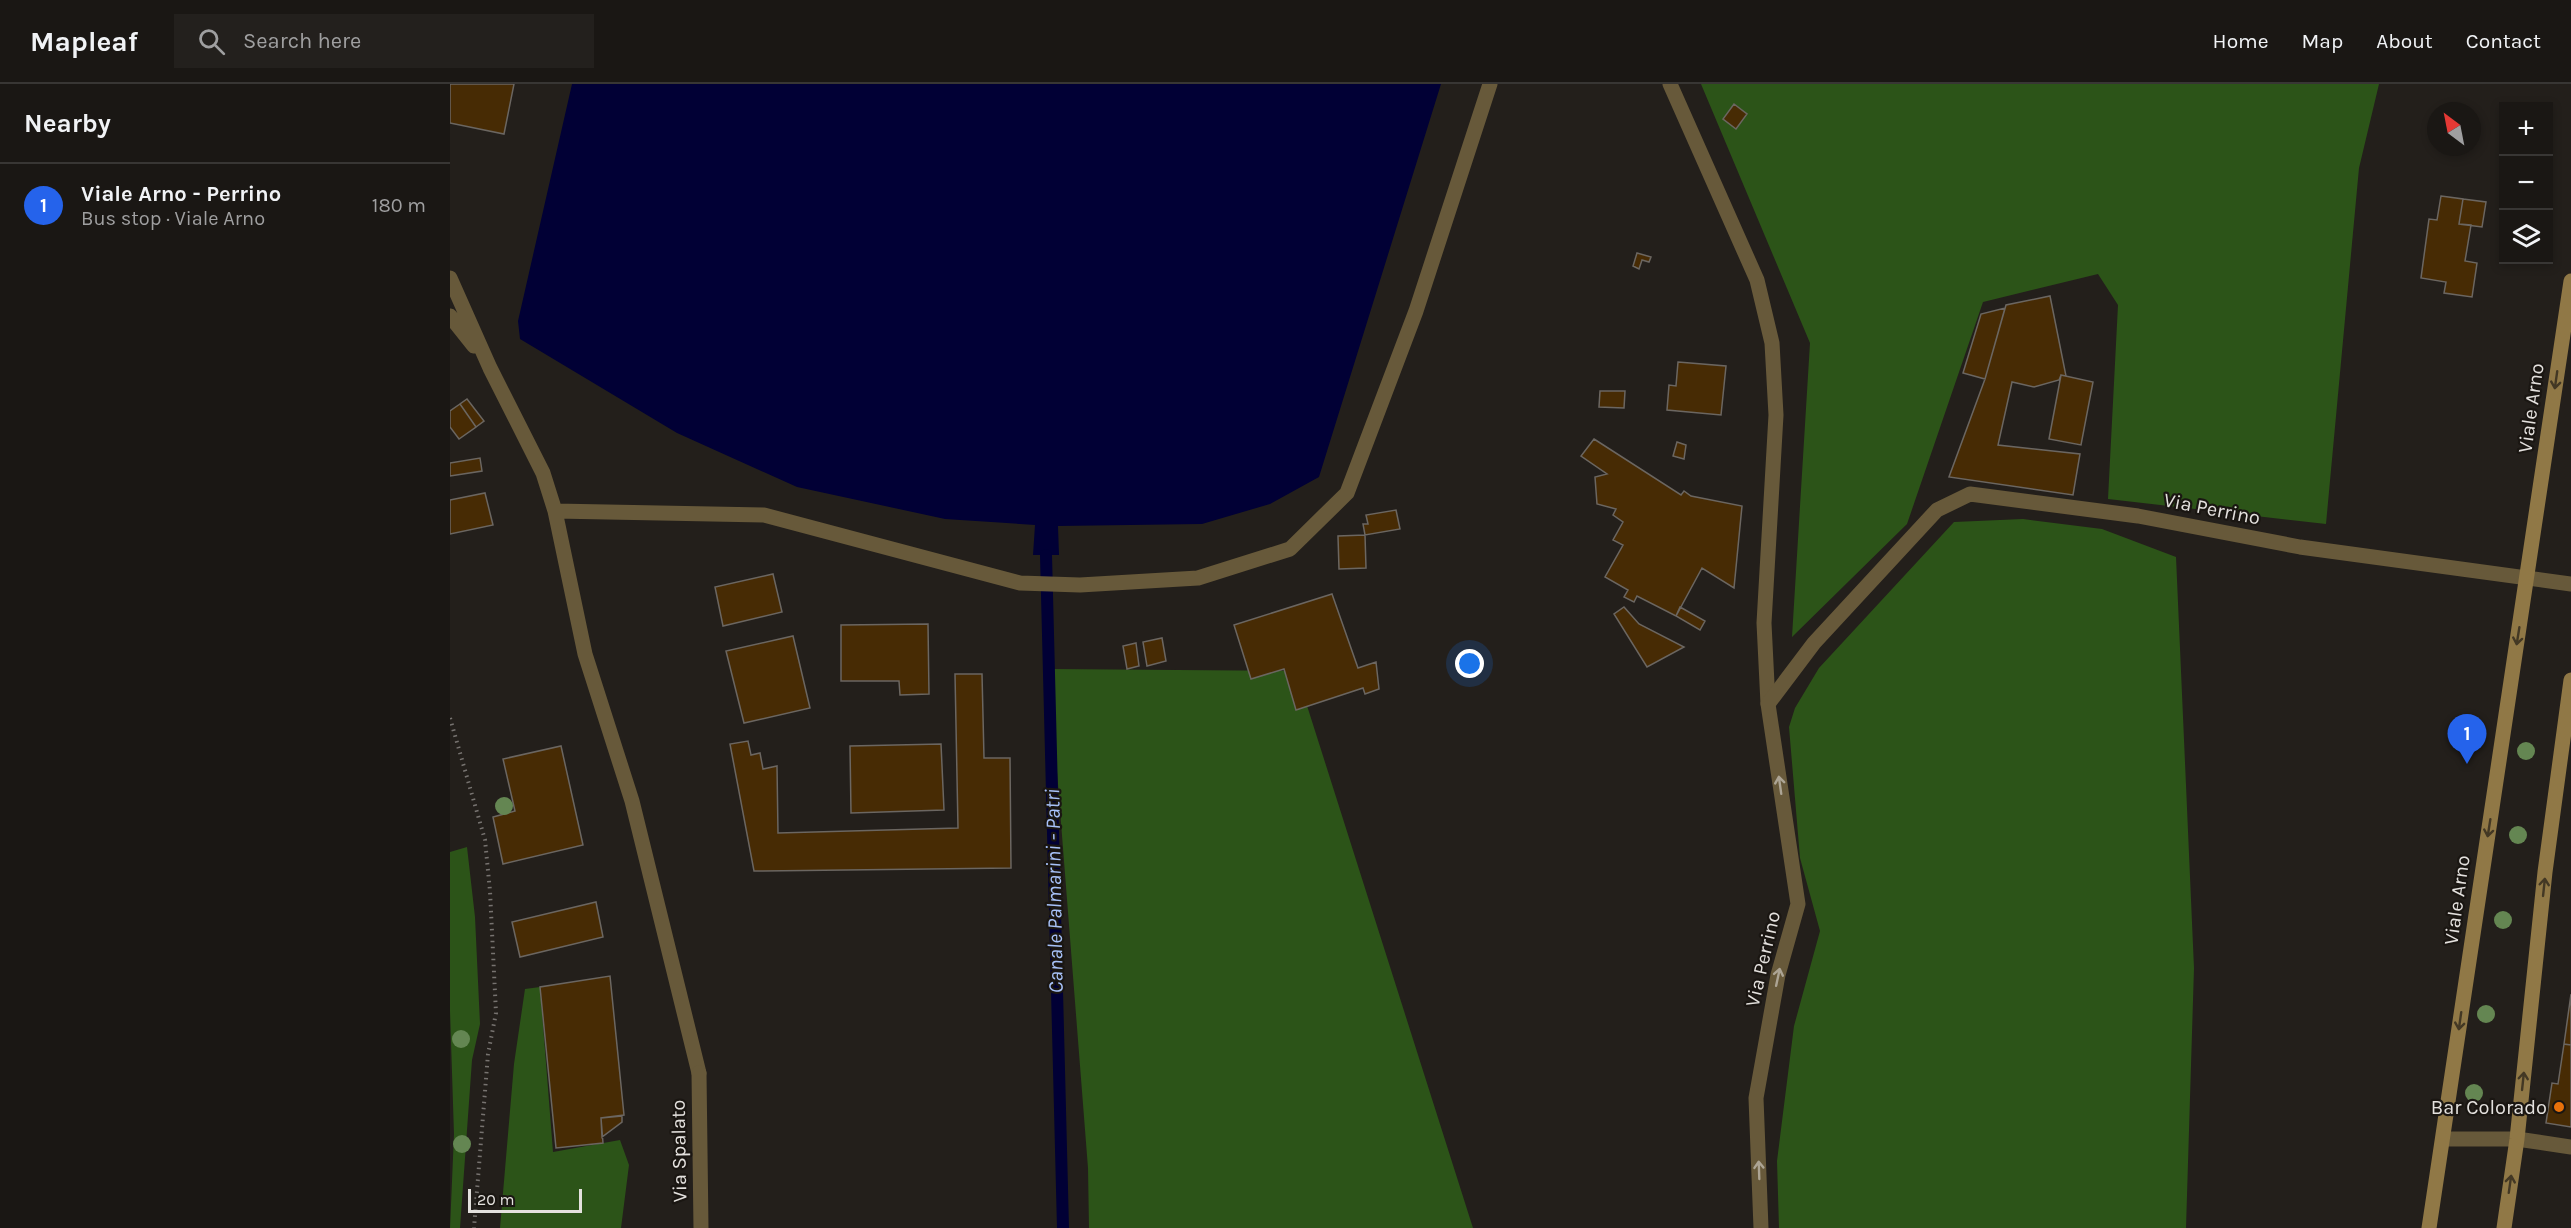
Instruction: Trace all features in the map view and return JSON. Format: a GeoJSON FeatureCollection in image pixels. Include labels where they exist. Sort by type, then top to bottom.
{"type":"FeatureCollection","features":[{"type":"Feature","properties":{"kind":"main road","name":"Viale Arno"},"geometry":{"type":"LineString","coordinates":[[2429,1228],[2571,281]]}},
{"type":"Feature","properties":{"kind":"main road"},"geometry":{"type":"LineString","coordinates":[[2504,1228],[2517,1139],[2546,872],[2571,680]]}},
{"type":"Feature","properties":{"kind":"street"},"geometry":{"type":"LineString","coordinates":[[555,511],[765,515],[1020,583],[1080,585],[1198,578],[1290,549],[1347,493],[1416,311],[1490,84]]}},
{"type":"Feature","properties":{"kind":"street","name":"Via Perrino"},"geometry":{"type":"LineString","coordinates":[[1670,84],[1757,280],[1772,343],[1776,415],[1764,623],[1768,704],[1798,904],[1778,975],[1756,1098],[1761,1228]]}},
{"type":"Feature","properties":{"kind":"street"},"geometry":{"type":"LineString","coordinates":[[450,278],[490,368]]}},
{"type":"Feature","properties":{"kind":"street"},"geometry":{"type":"LineString","coordinates":[[450,315],[490,368]]}},
{"type":"Feature","properties":{"kind":"street","name":"Via Spalato"},"geometry":{"type":"LineString","coordinates":[[490,368],[543,473],[555,511],[585,654],[632,801],[699,1073],[700,1228]]}},
{"type":"Feature","properties":{"kind":"street","name":"Via Perrino"},"geometry":{"type":"LineString","coordinates":[[1768,704],[1814,643],[1937,510],[1971,494],[2138,516],[2300,548],[2527,578]]}},
{"type":"Feature","properties":{"kind":"street"},"geometry":{"type":"LineString","coordinates":[[2527,578],[2571,584]]}},
{"type":"Feature","properties":{"kind":"street"},"geometry":{"type":"LineString","coordinates":[[2443,1139],[2517,1139],[2571,1147]]}},
{"type":"Feature","properties":{"kind":"path"},"geometry":{"type":"LineString","coordinates":[[450,718],[485,840],[496,1013],[488,1054],[474,1228]]}},
{"type":"Feature","properties":{"kind":"green space"},"geometry":{"type":"Polygon","coordinates":[[[1701,84],[2379,84],[2359,168],[2326,524],[2108,499],[2118,305],[2098,274],[1983,302],[1907,524],[1792,637],[1810,343],[1701,84]]]}},
{"type":"Feature","properties":{"kind":"green space"},"geometry":{"type":"Polygon","coordinates":[[[2023,519],[2102,529],[2176,557],[2194,968],[2186,1228],[1779,1228],[1777,1161],[1794,1026],[1820,931],[1800,858],[1789,727],[1795,708],[1819,668],[1954,522],[2023,519]]]}},
{"type":"Feature","properties":{"kind":"green space"},"geometry":{"type":"Polygon","coordinates":[[[1049,669],[1296,671],[1473,1228],[1089,1228],[1088,1168],[1049,669]]]}},
{"type":"Feature","properties":{"kind":"green space"},"geometry":{"type":"Polygon","coordinates":[[[467,847],[475,917],[480,1024],[472,1060],[460,1228],[450,1228],[454,1134],[450,1011],[450,852],[467,847]]]}},
{"type":"Feature","properties":{"kind":"green space"},"geometry":{"type":"Polygon","coordinates":[[[540,987],[553,1152],[620,1140],[629,1165],[621,1228],[500,1228],[514,1064],[525,989],[540,987]]]}},
{"type":"Feature","properties":{"kind":"shaded area"},"geometry":{"type":"Polygon","coordinates":[[[572,84],[1441,84],[1319,477],[1270,504],[1202,524],[1058,526],[1059,555],[1033,555],[1035,525],[945,519],[797,487],[677,433],[520,339],[518,321],[572,84]]]}},
{"type":"Feature","properties":{"kind":"building"},"geometry":{"type":"Polygon","coordinates":[[[450,84],[514,84],[504,134],[450,123],[450,84]]]}},
{"type":"Feature","properties":{"kind":"building"},"geometry":{"type":"Polygon","coordinates":[[[1734,104],[1747,114],[1736,129],[1723,119],[1734,104]]]}},
{"type":"Feature","properties":{"kind":"building"},"geometry":{"type":"Polygon","coordinates":[[[2441,196],[2463,199],[2459,224],[2471,225],[2465,261],[2477,263],[2472,297],[2444,293],[2446,282],[2421,278],[2429,219],[2437,220],[2441,196]]]}},
{"type":"Feature","properties":{"kind":"building"},"geometry":{"type":"Polygon","coordinates":[[[2463,199],[2486,202],[2482,227],[2459,224],[2463,199]]]}},
{"type":"Feature","properties":{"kind":"building"},"geometry":{"type":"Polygon","coordinates":[[[1637,253],[1651,257],[1649,262],[1642,260],[1639,269],[1633,266],[1637,253]]]}},
{"type":"Feature","properties":{"kind":"building"},"geometry":{"type":"Polygon","coordinates":[[[2050,296],[2066,376],[2061,375],[2059,380],[2034,387],[2012,382],[1998,445],[2080,454],[2073,495],[1949,477],[1985,379],[2006,305],[2050,296]]]}},
{"type":"Feature","properties":{"kind":"building"},"geometry":{"type":"Polygon","coordinates":[[[2005,308],[1985,379],[1963,373],[1981,314],[2005,308]]]}},
{"type":"Feature","properties":{"kind":"building"},"geometry":{"type":"Polygon","coordinates":[[[1678,362],[1726,366],[1721,415],[1667,410],[1669,385],[1676,386],[1678,362]]]}},
{"type":"Feature","properties":{"kind":"building"},"geometry":{"type":"Polygon","coordinates":[[[2061,375],[2093,382],[2081,445],[2049,439],[2061,375]]]}},
{"type":"Feature","properties":{"kind":"building"},"geometry":{"type":"Polygon","coordinates":[[[1600,391],[1625,391],[1624,408],[1599,407],[1600,391]]]}},
{"type":"Feature","properties":{"kind":"building"},"geometry":{"type":"Polygon","coordinates":[[[467,399],[484,421],[476,427],[460,404],[467,399]]]}},
{"type":"Feature","properties":{"kind":"building"},"geometry":{"type":"Polygon","coordinates":[[[460,404],[476,427],[459,439],[450,427],[450,411],[460,404]]]}},
{"type":"Feature","properties":{"kind":"building"},"geometry":{"type":"Polygon","coordinates":[[[1594,439],[1681,495],[1684,491],[1691,496],[1742,506],[1734,588],[1702,568],[1676,616],[1637,596],[1634,602],[1624,597],[1628,590],[1605,577],[1623,545],[1613,540],[1623,522],[1613,515],[1616,509],[1597,504],[1595,477],[1607,474],[1581,456],[1594,439]]]}},
{"type":"Feature","properties":{"kind":"building"},"geometry":{"type":"Polygon","coordinates":[[[1677,442],[1686,445],[1684,459],[1673,456],[1677,442]]]}},
{"type":"Feature","properties":{"kind":"building"},"geometry":{"type":"Polygon","coordinates":[[[480,458],[482,471],[450,476],[450,463],[480,458]]]}},
{"type":"Feature","properties":{"kind":"building"},"geometry":{"type":"Polygon","coordinates":[[[485,493],[493,525],[450,534],[450,500],[485,493]]]}},
{"type":"Feature","properties":{"kind":"building"},"geometry":{"type":"Polygon","coordinates":[[[1396,510],[1400,529],[1365,535],[1363,524],[1368,524],[1366,515],[1396,510]]]}},
{"type":"Feature","properties":{"kind":"building"},"geometry":{"type":"Polygon","coordinates":[[[1365,535],[1366,568],[1339,569],[1338,536],[1365,535]]]}},
{"type":"Feature","properties":{"kind":"building"},"geometry":{"type":"Polygon","coordinates":[[[773,574],[782,612],[723,626],[715,587],[773,574]]]}},
{"type":"Feature","properties":{"kind":"building"},"geometry":{"type":"Polygon","coordinates":[[[1332,594],[1358,668],[1376,662],[1379,689],[1365,694],[1363,688],[1296,710],[1284,669],[1251,679],[1234,625],[1332,594]]]}},
{"type":"Feature","properties":{"kind":"building"},"geometry":{"type":"Polygon","coordinates":[[[1624,607],[1639,624],[1684,647],[1647,667],[1614,614],[1624,607]]]}},
{"type":"Feature","properties":{"kind":"building"},"geometry":{"type":"Polygon","coordinates":[[[1680,607],[1705,621],[1700,630],[1676,616],[1680,607]]]}},
{"type":"Feature","properties":{"kind":"building"},"geometry":{"type":"Polygon","coordinates":[[[928,624],[929,694],[900,695],[899,681],[841,681],[841,625],[928,624]]]}},
{"type":"Feature","properties":{"kind":"building"},"geometry":{"type":"Polygon","coordinates":[[[793,636],[810,708],[744,723],[726,651],[793,636]]]}},
{"type":"Feature","properties":{"kind":"building"},"geometry":{"type":"Polygon","coordinates":[[[1162,638],[1166,661],[1147,666],[1143,642],[1162,638]]]}},
{"type":"Feature","properties":{"kind":"building"},"geometry":{"type":"Polygon","coordinates":[[[1136,643],[1139,666],[1127,669],[1123,646],[1136,643]]]}},
{"type":"Feature","properties":{"kind":"building"},"geometry":{"type":"Polygon","coordinates":[[[955,674],[982,674],[984,758],[1010,758],[1011,868],[754,871],[730,744],[748,741],[751,755],[760,753],[763,769],[777,766],[778,833],[958,828],[955,674]]]}},
{"type":"Feature","properties":{"kind":"building"},"geometry":{"type":"Polygon","coordinates":[[[941,744],[944,810],[851,813],[850,746],[941,744]]]}},
{"type":"Feature","properties":{"kind":"building"},"geometry":{"type":"Polygon","coordinates":[[[561,746],[583,845],[503,864],[493,817],[515,811],[503,759],[561,746]]]}},
{"type":"Feature","properties":{"kind":"building"},"geometry":{"type":"Polygon","coordinates":[[[596,902],[603,937],[520,957],[512,922],[596,902]]]}},
{"type":"Feature","properties":{"kind":"building"},"geometry":{"type":"Polygon","coordinates":[[[610,976],[624,1115],[601,1118],[603,1143],[556,1148],[540,987],[610,976]]]}},
{"type":"Feature","properties":{"kind":"building"},"geometry":{"type":"Polygon","coordinates":[[[2571,994],[2571,1045],[2564,1044],[2571,994]]]}},
{"type":"Feature","properties":{"kind":"building"},"geometry":{"type":"Polygon","coordinates":[[[2564,1044],[2571,1045],[2571,1127],[2546,1123],[2552,1083],[2558,1084],[2564,1044]]]}},
{"type":"Feature","properties":{"kind":"building"},"geometry":{"type":"Polygon","coordinates":[[[622,1116],[622,1122],[602,1137],[601,1118],[622,1116]]]}},
{"type":"Feature","properties":{"kind":"waterway","name":"Canale Palmarini - Patri"},"geometry":{"type":"LineString","coordinates":[[1046,555],[1063,1228]]}},
{"type":"Feature","properties":{"kind":"place","name":"Viale Arno - Perrino"},"geometry":{"type":"Point","coordinates":[2467,764]}},
{"type":"Feature","properties":{"kind":"place","name":"Bar Colorado"},"geometry":{"type":"Point","coordinates":[2559,1107]}}]}
